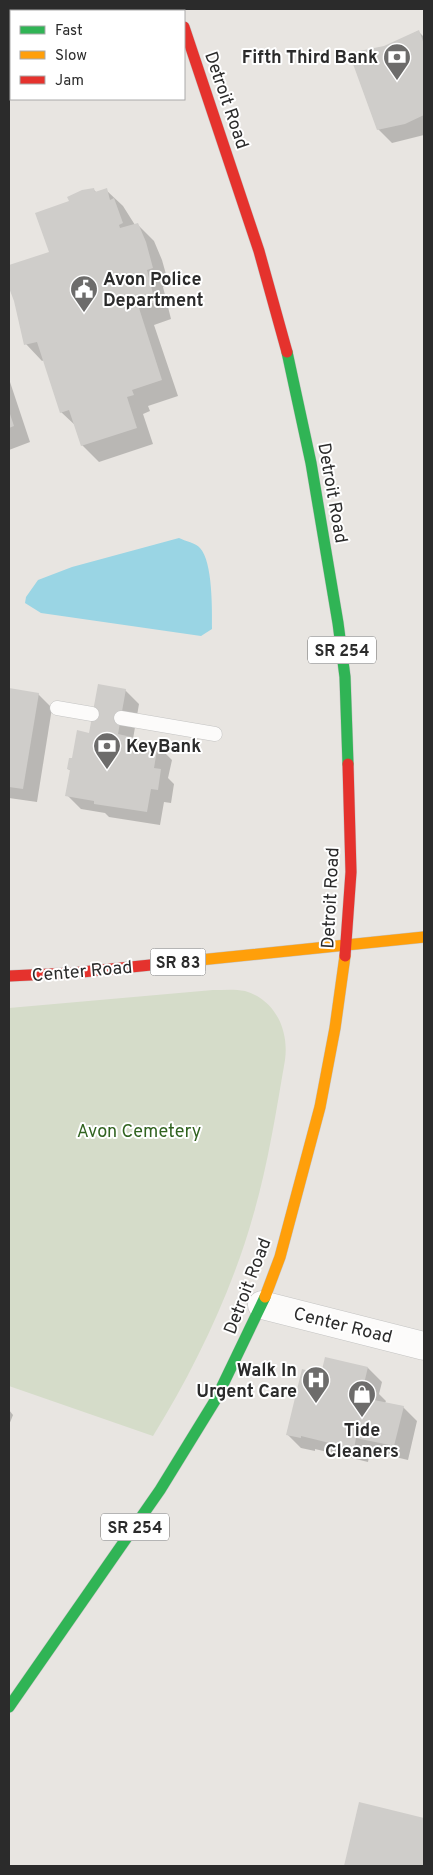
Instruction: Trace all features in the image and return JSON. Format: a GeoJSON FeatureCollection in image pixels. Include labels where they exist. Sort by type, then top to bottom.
{"type":"FeatureCollection","features":[{"type":"Feature","properties":{"kind":"main road","name":"Detroit Road"},"geometry":{"type":"LineString","coordinates":[[9,1707],[160,1490],[216,1398],[262,1305],[280,1257],[320,1107],[346,945],[351,872],[344,677],[338,623],[315,486],[290,364],[259,250],[185,30]]}},
{"type":"Feature","properties":{"kind":"main road","name":"Center Road"},"geometry":{"type":"LineString","coordinates":[[9,976],[72,973],[424,937]]}},
{"type":"Feature","properties":{"kind":"street","name":"Center Road"},"geometry":{"type":"LineString","coordinates":[[262,1305],[424,1346]]}},
{"type":"Feature","properties":{"kind":"lane"},"geometry":{"type":"LineString","coordinates":[[58,708],[92,714]]}},
{"type":"Feature","properties":{"kind":"lane"},"geometry":{"type":"LineString","coordinates":[[121,718],[215,734]]}},
{"type":"Feature","properties":{"kind":"green space","name":"Avon Cemetery"},"geometry":{"type":"Polygon","coordinates":[[[213,990],[245,991],[265,1001],[278,1018],[282,1028],[285,1038],[285,1060],[263,1177],[253,1216],[234,1273],[197,1357],[153,1436],[9,1386],[9,1008],[213,990]]]}},
{"type":"Feature","properties":{"kind":"water"},"geometry":{"type":"Polygon","coordinates":[[[179,538],[193,543],[200,548],[210,575],[212,629],[201,636],[41,613],[25,603],[26,597],[38,580],[72,567],[179,538]]]}},
{"type":"Feature","properties":{"kind":"building"},"geometry":{"type":"Polygon","coordinates":[[[419,30],[424,44],[424,115],[405,124],[377,130],[349,53],[384,46],[419,30]]]}},
{"type":"Feature","properties":{"kind":"building"},"geometry":{"type":"Polygon","coordinates":[[[94,188],[95,192],[107,188],[110,200],[114,198],[123,223],[119,225],[120,228],[138,223],[146,242],[153,268],[147,270],[155,302],[139,308],[162,380],[132,390],[134,395],[127,397],[137,428],[81,446],[69,410],[60,413],[37,342],[24,345],[14,301],[9,288],[9,265],[49,252],[35,213],[69,201],[67,197],[82,190],[94,188]]]}},
{"type":"Feature","properties":{"kind":"building"},"geometry":{"type":"Polygon","coordinates":[[[9,411],[14,426],[9,428],[9,411]]]}},
{"type":"Feature","properties":{"kind":"building"},"geometry":{"type":"Polygon","coordinates":[[[98,684],[126,689],[118,734],[136,738],[135,740],[158,744],[154,768],[161,769],[158,790],[151,789],[147,812],[94,804],[94,801],[65,796],[70,770],[67,769],[69,758],[72,758],[77,730],[89,733],[98,684]]]}},
{"type":"Feature","properties":{"kind":"building"},"geometry":{"type":"Polygon","coordinates":[[[9,688],[39,693],[23,789],[9,787],[9,688]]]}},
{"type":"Feature","properties":{"kind":"building"},"geometry":{"type":"Polygon","coordinates":[[[325,1357],[368,1367],[364,1384],[372,1386],[369,1399],[404,1406],[394,1446],[356,1438],[354,1449],[301,1436],[301,1438],[286,1435],[302,1369],[321,1374],[325,1357]]]}},
{"type":"Feature","properties":{"kind":"building"},"geometry":{"type":"Polygon","coordinates":[[[359,1802],[424,1818],[424,1866],[344,1866],[359,1802]]]}},
{"type":"Feature","properties":{"kind":"traffic: fast"},"geometry":{"type":"LineString","coordinates":[[287,352],[311,463],[338,623],[345,677],[348,764]]}},
{"type":"Feature","properties":{"kind":"traffic: fast"},"geometry":{"type":"LineString","coordinates":[[9,1707],[160,1490],[216,1399],[265,1297]]}},
{"type":"Feature","properties":{"kind":"traffic: slow"},"geometry":{"type":"LineString","coordinates":[[180,962],[424,937]]}},
{"type":"Feature","properties":{"kind":"traffic: slow"},"geometry":{"type":"LineString","coordinates":[[265,1297],[280,1257],[320,1107],[335,1028],[345,956]]}},
{"type":"Feature","properties":{"kind":"traffic: jam"},"geometry":{"type":"LineString","coordinates":[[185,30],[259,251],[287,352]]}},
{"type":"Feature","properties":{"kind":"traffic: jam"},"geometry":{"type":"LineString","coordinates":[[345,956],[351,872],[348,764]]}},
{"type":"Feature","properties":{"kind":"traffic: jam"},"geometry":{"type":"LineString","coordinates":[[9,976],[72,973],[180,962]]}},
{"type":"Feature","properties":{"kind":"place","name":"Fifth Third Bank"},"geometry":{"type":"Point","coordinates":[397,81]}},
{"type":"Feature","properties":{"kind":"place","name":"Avon Police Department"},"geometry":{"type":"Point","coordinates":[84,313]}},
{"type":"Feature","properties":{"kind":"place","name":"KeyBank"},"geometry":{"type":"Point","coordinates":[107,770]}},
{"type":"Feature","properties":{"kind":"place","name":"Walk In Urgent Care"},"geometry":{"type":"Point","coordinates":[316,1404]}},
{"type":"Feature","properties":{"kind":"place","name":"Tide Cleaners"},"geometry":{"type":"Point","coordinates":[362,1418]}}]}
